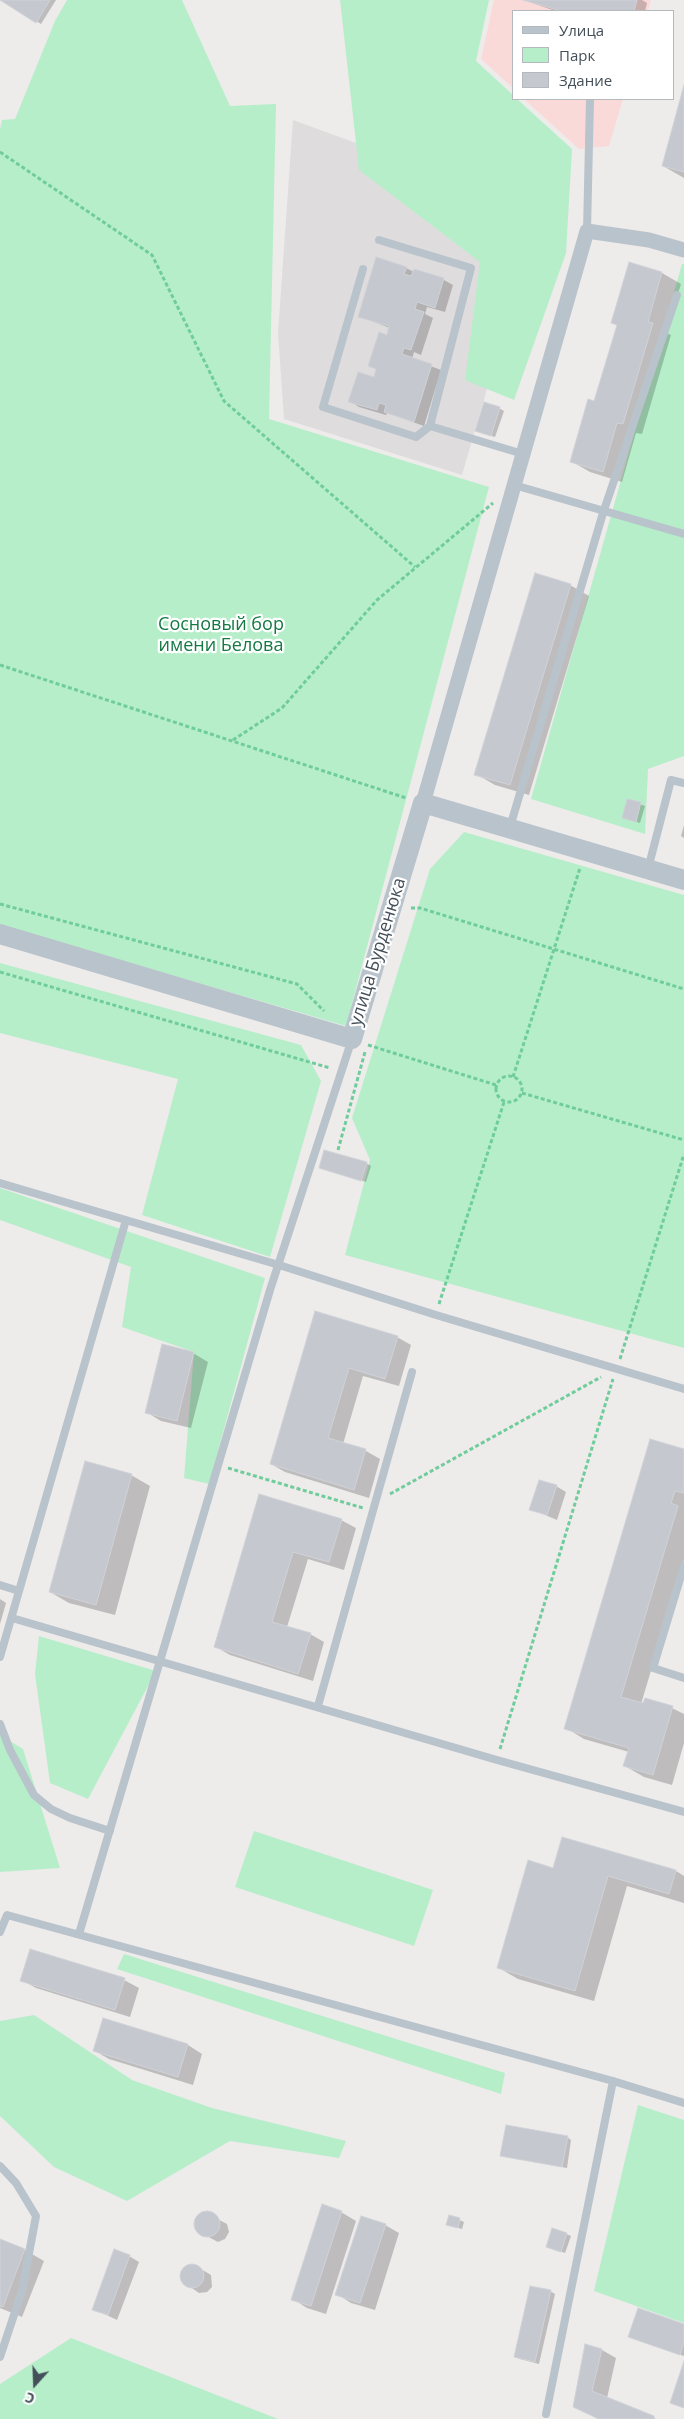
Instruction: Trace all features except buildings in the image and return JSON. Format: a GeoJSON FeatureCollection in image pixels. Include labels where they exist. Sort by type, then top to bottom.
{"type":"FeatureCollection","features":[{"type":"Feature","properties":{"kind":"street"},"geometry":{"type":"LineString","coordinates":[[684,250],[649,240],[588,231],[423,803],[684,880]]}},
{"type":"Feature","properties":{"kind":"street","name":"улица Бурденюка"},"geometry":{"type":"LineString","coordinates":[[0,934],[352,1039],[423,803]]}},
{"type":"Feature","properties":{"kind":"lane"},"geometry":{"type":"LineString","coordinates":[[588,231],[590,100]]}},
{"type":"Feature","properties":{"kind":"lane"},"geometry":{"type":"LineString","coordinates":[[363,269],[323,407],[416,437],[430,426],[471,268],[379,240]]}},
{"type":"Feature","properties":{"kind":"lane"},"geometry":{"type":"LineString","coordinates":[[510,829],[603,513],[677,295]]}},
{"type":"Feature","properties":{"kind":"lane"},"geometry":{"type":"LineString","coordinates":[[430,426],[523,454]]}},
{"type":"Feature","properties":{"kind":"lane"},"geometry":{"type":"LineString","coordinates":[[514,486],[603,513],[684,534]]}},
{"type":"Feature","properties":{"kind":"lane"},"geometry":{"type":"LineString","coordinates":[[648,869],[671,780],[684,783]]}},
{"type":"Feature","properties":{"kind":"lane"},"geometry":{"type":"LineString","coordinates":[[79,1934],[279,1265],[343,1072],[352,1039]]}},
{"type":"Feature","properties":{"kind":"lane"},"geometry":{"type":"LineString","coordinates":[[0,1183],[279,1265],[436,1315],[684,1388]]}},
{"type":"Feature","properties":{"kind":"lane"},"geometry":{"type":"LineString","coordinates":[[0,1657],[126,1220]]}},
{"type":"Feature","properties":{"kind":"lane"},"geometry":{"type":"LineString","coordinates":[[318,1706],[412,1372]]}},
{"type":"Feature","properties":{"kind":"lane"},"geometry":{"type":"LineString","coordinates":[[684,1566],[653,1668],[684,1678]]}},
{"type":"Feature","properties":{"kind":"lane"},"geometry":{"type":"LineString","coordinates":[[0,1585],[19,1591]]}},
{"type":"Feature","properties":{"kind":"lane"},"geometry":{"type":"LineString","coordinates":[[12,1618],[318,1706],[497,1760],[684,1811]]}},
{"type":"Feature","properties":{"kind":"lane"},"geometry":{"type":"LineString","coordinates":[[0,1724],[10,1750],[34,1795],[51,1808],[70,1818],[110,1832]]}},
{"type":"Feature","properties":{"kind":"lane"},"geometry":{"type":"LineString","coordinates":[[0,1932],[7,1915],[684,2103]]}},
{"type":"Feature","properties":{"kind":"lane"},"geometry":{"type":"LineString","coordinates":[[546,2414],[613,2082]]}},
{"type":"Feature","properties":{"kind":"lane"},"geometry":{"type":"LineString","coordinates":[[0,2166],[16,2183],[36,2216],[22,2291],[0,2357]]}},
{"type":"Feature","properties":{"kind":"path"},"geometry":{"type":"LineString","coordinates":[[0,152],[152,255],[224,400],[415,567]]}},
{"type":"Feature","properties":{"kind":"path"},"geometry":{"type":"LineString","coordinates":[[232,741],[282,708],[377,600],[514,486]]}},
{"type":"Feature","properties":{"kind":"path"},"geometry":{"type":"LineString","coordinates":[[0,665],[423,803]]}},
{"type":"Feature","properties":{"kind":"path"},"geometry":{"type":"LineString","coordinates":[[512,1076],[586,851]]}},
{"type":"Feature","properties":{"kind":"path"},"geometry":{"type":"LineString","coordinates":[[0,904],[297,984],[331,1018]]}},
{"type":"Feature","properties":{"kind":"path"},"geometry":{"type":"LineString","coordinates":[[411,906],[684,989]]}},
{"type":"Feature","properties":{"kind":"path"},"geometry":{"type":"LineString","coordinates":[[0,972],[359,1077]]}},
{"type":"Feature","properties":{"kind":"path"},"geometry":{"type":"LineString","coordinates":[[352,1039],[402,1057],[496,1085]]}},
{"type":"Feature","properties":{"kind":"path"},"geometry":{"type":"LineString","coordinates":[[512,1076],[520,1082],[522,1092],[515,1101],[504,1102],[498,1097],[496,1085],[505,1077],[512,1076]]}},
{"type":"Feature","properties":{"kind":"path"},"geometry":{"type":"LineString","coordinates":[[522,1092],[684,1140]]}},
{"type":"Feature","properties":{"kind":"path"},"geometry":{"type":"LineString","coordinates":[[436,1315],[504,1102]]}},
{"type":"Feature","properties":{"kind":"path"},"geometry":{"type":"LineString","coordinates":[[497,1760],[684,1154]]}},
{"type":"Feature","properties":{"kind":"path"},"geometry":{"type":"LineString","coordinates":[[376,1501],[617,1369]]}},
{"type":"Feature","properties":{"kind":"path"},"geometry":{"type":"LineString","coordinates":[[218,1466],[373,1510]]}},
{"type":"Feature","properties":{"kind":"shaded area"},"geometry":{"type":"Polygon","coordinates":[[[494,0],[651,0],[648,10],[512,10],[512,87],[481,59],[494,0]]]}},
{"type":"Feature","properties":{"kind":"shaded area"},"geometry":{"type":"Polygon","coordinates":[[[525,100],[623,100],[609,146],[579,149],[525,100]]]}},
{"type":"Feature","properties":{"kind":"shaded area"},"geometry":{"type":"Polygon","coordinates":[[[293,120],[539,210],[462,475],[284,419],[278,333],[293,120]]]}},
{"type":"Feature","properties":{"kind":"green space","name":"Сосновый бор имени Белова"},"geometry":{"type":"Polygon","coordinates":[[[67,0],[182,0],[230,106],[276,104],[269,419],[489,487],[346,1026],[0,925],[0,129],[2,120],[15,119],[55,21],[67,0]]]}},
{"type":"Feature","properties":{"kind":"green space"},"geometry":{"type":"Polygon","coordinates":[[[340,0],[489,0],[476,61],[512,94],[512,100],[518,100],[572,149],[566,253],[514,400],[465,380],[480,262],[359,170],[340,0]]]}},
{"type":"Feature","properties":{"kind":"green space"},"geometry":{"type":"Polygon","coordinates":[[[682,264],[684,264],[684,756],[648,769],[645,834],[531,799],[682,264]]]}},
{"type":"Feature","properties":{"kind":"green space"},"geometry":{"type":"Polygon","coordinates":[[[464,832],[684,895],[684,1348],[345,1255],[370,1160],[352,1118],[430,869],[464,832]]]}},
{"type":"Feature","properties":{"kind":"green space"},"geometry":{"type":"Polygon","coordinates":[[[0,963],[301,1045],[321,1081],[270,1257],[142,1215],[178,1079],[0,1033],[0,963]]]}},
{"type":"Feature","properties":{"kind":"green space"},"geometry":{"type":"Polygon","coordinates":[[[0,1188],[265,1278],[209,1484],[184,1478],[194,1352],[122,1327],[131,1267],[0,1220],[0,1188]]]}},
{"type":"Feature","properties":{"kind":"green space"},"geometry":{"type":"Polygon","coordinates":[[[39,1636],[156,1671],[88,1799],[50,1783],[35,1674],[39,1636]]]}},
{"type":"Feature","properties":{"kind":"green space"},"geometry":{"type":"Polygon","coordinates":[[[0,1735],[23,1749],[60,1868],[0,1872],[0,1735]]]}},
{"type":"Feature","properties":{"kind":"green space"},"geometry":{"type":"Polygon","coordinates":[[[254,1831],[433,1890],[414,1946],[235,1887],[254,1831]]]}},
{"type":"Feature","properties":{"kind":"green space"},"geometry":{"type":"Polygon","coordinates":[[[124,1954],[505,2073],[501,2094],[117,1969],[124,1954]]]}},
{"type":"Feature","properties":{"kind":"green space"},"geometry":{"type":"Polygon","coordinates":[[[34,2015],[132,2080],[212,2108],[346,2141],[339,2158],[230,2141],[127,2201],[54,2167],[0,2116],[0,2021],[34,2015]]]}},
{"type":"Feature","properties":{"kind":"green space"},"geometry":{"type":"Polygon","coordinates":[[[638,2105],[684,2120],[684,2323],[594,2291],[638,2105]]]}},
{"type":"Feature","properties":{"kind":"green space"},"geometry":{"type":"Polygon","coordinates":[[[71,2338],[278,2419],[0,2419],[0,2384],[71,2338]]]}}]}
